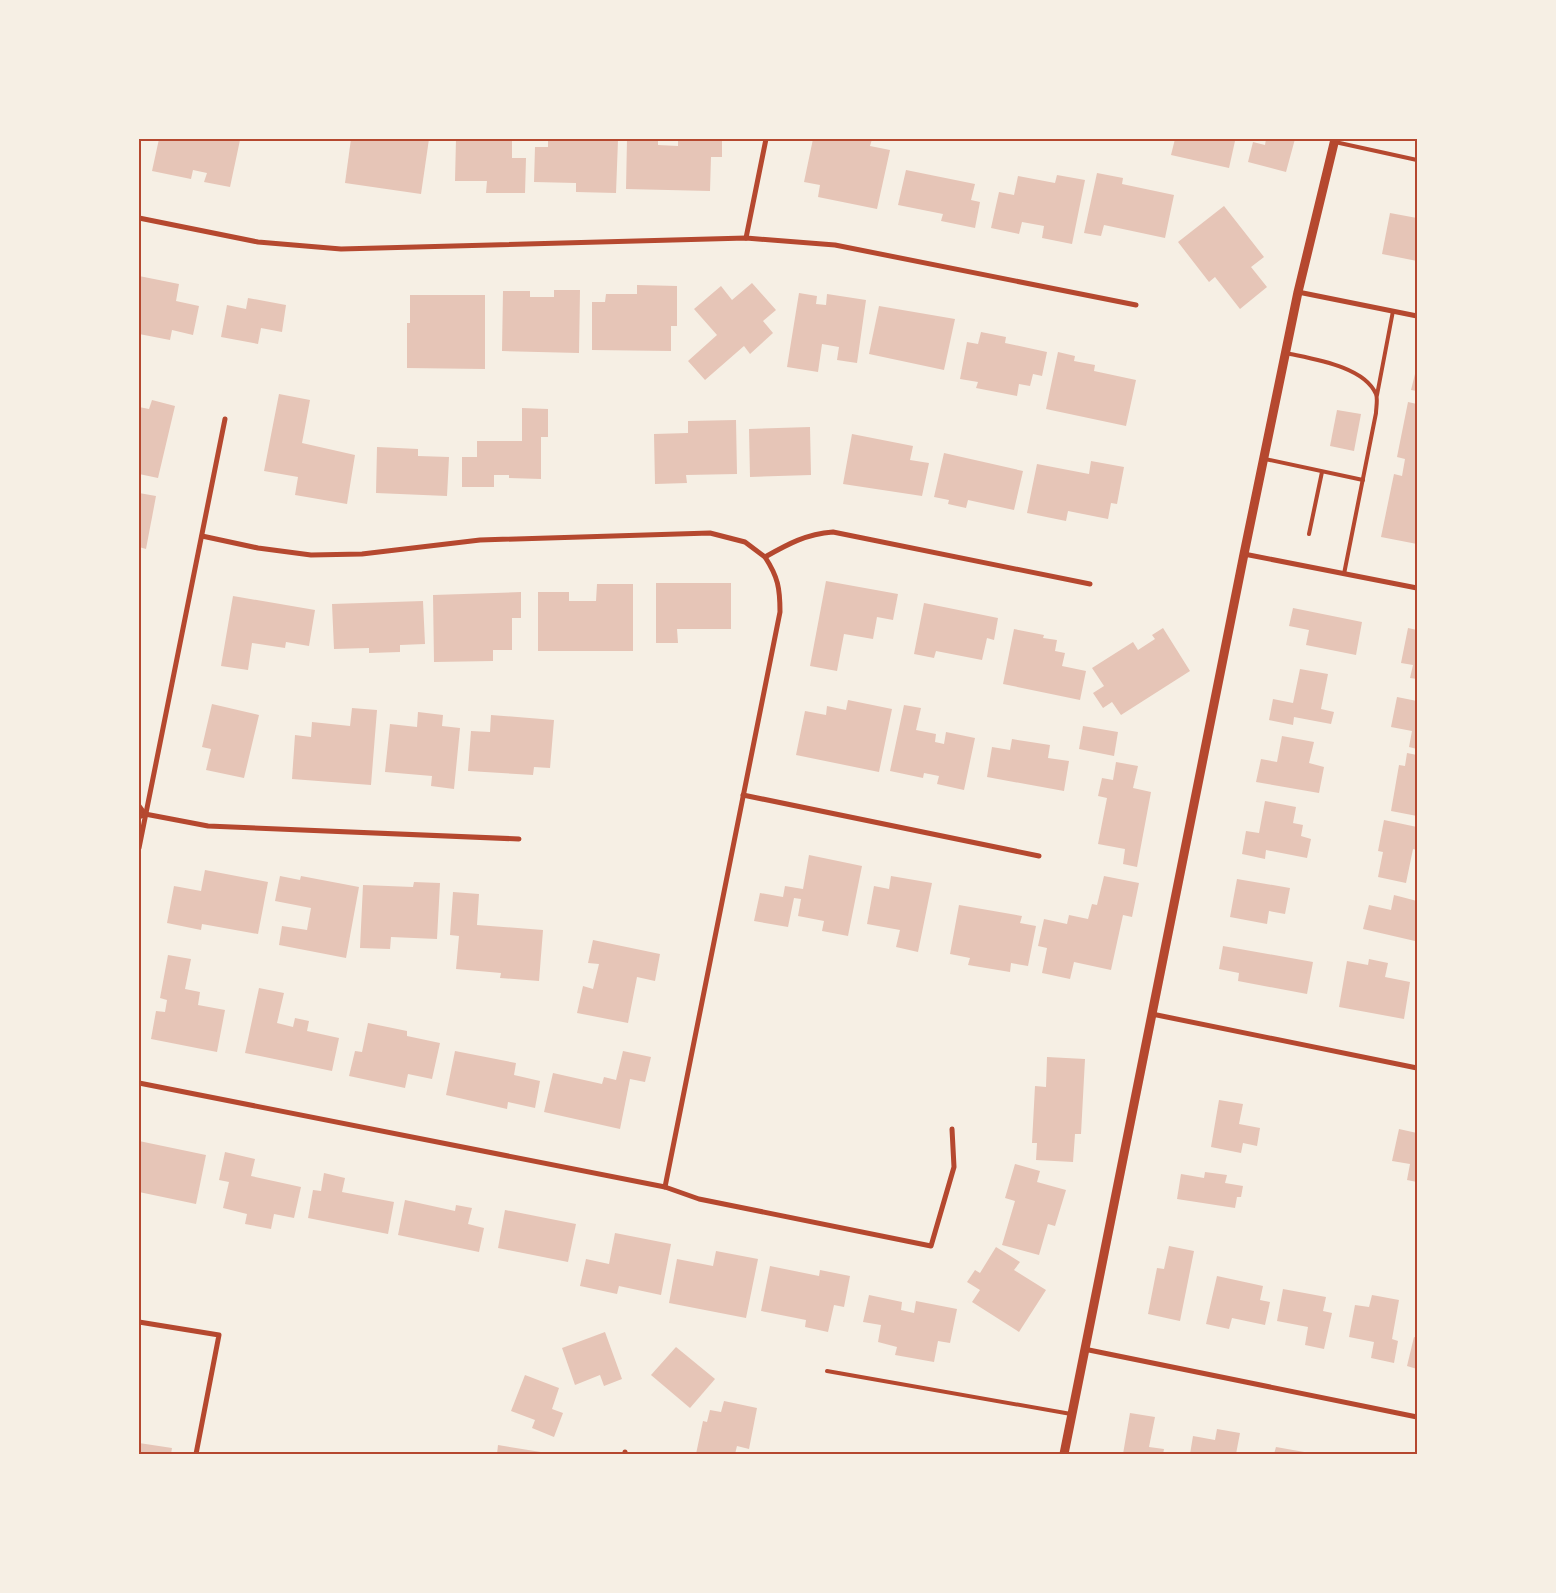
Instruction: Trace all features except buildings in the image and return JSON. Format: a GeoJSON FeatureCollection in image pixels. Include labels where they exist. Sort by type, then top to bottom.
{"type":"FeatureCollection","features":[{"type":"Feature","properties":{"kind":"street"},"geometry":{"type":"LineString","coordinates":[[746,238],[766,139]]}},
{"type":"Feature","properties":{"kind":"street"},"geometry":{"type":"LineString","coordinates":[[1064,1454],[1263,459],[1298,292],[1335,140]]}},
{"type":"Feature","properties":{"kind":"street"},"geometry":{"type":"LineString","coordinates":[[139,218],[258,242],[340,249],[746,238],[835,245],[1136,305]]}},
{"type":"Feature","properties":{"kind":"street"},"geometry":{"type":"LineString","coordinates":[[1298,292],[1417,316]]}},
{"type":"Feature","properties":{"kind":"street"},"geometry":{"type":"LineString","coordinates":[[139,848],[225,419]]}},
{"type":"Feature","properties":{"kind":"street"},"geometry":{"type":"LineString","coordinates":[[765,558],[798,538],[814,533],[833,532],[1090,584]]}},
{"type":"Feature","properties":{"kind":"street"},"geometry":{"type":"LineString","coordinates":[[202,536],[258,548],[311,555],[362,554],[480,540],[710,533],[745,542],[765,558],[776,574],[780,592],[780,612],[665,1187]]}},
{"type":"Feature","properties":{"kind":"street"},"geometry":{"type":"LineString","coordinates":[[1244,554],[1417,588]]}},
{"type":"Feature","properties":{"kind":"street"},"geometry":{"type":"LineString","coordinates":[[743,795],[1038,856]]}},
{"type":"Feature","properties":{"kind":"street"},"geometry":{"type":"LineString","coordinates":[[139,806],[146,814]]}},
{"type":"Feature","properties":{"kind":"street"},"geometry":{"type":"LineString","coordinates":[[139,817],[146,814],[208,826],[519,840]]}},
{"type":"Feature","properties":{"kind":"street"},"geometry":{"type":"LineString","coordinates":[[1151,1014],[1417,1068]]}},
{"type":"Feature","properties":{"kind":"street"},"geometry":{"type":"LineString","coordinates":[[139,1083],[665,1187],[699,1199],[931,1246],[954,1167],[952,1129]]}},
{"type":"Feature","properties":{"kind":"street"},"geometry":{"type":"LineString","coordinates":[[139,1322],[219,1335],[196,1454]]}},
{"type":"Feature","properties":{"kind":"street"},"geometry":{"type":"LineString","coordinates":[[1084,1348],[1417,1417]]}},
{"type":"Feature","properties":{"kind":"lane"},"geometry":{"type":"LineString","coordinates":[[1335,140],[1417,160]]}},
{"type":"Feature","properties":{"kind":"lane"},"geometry":{"type":"LineString","coordinates":[[1344,574],[1376,414],[1377,395],[1393,311]]}},
{"type":"Feature","properties":{"kind":"lane"},"geometry":{"type":"LineString","coordinates":[[1285,353],[1321,361],[1354,373],[1367,381],[1377,395]]}},
{"type":"Feature","properties":{"kind":"lane"},"geometry":{"type":"LineString","coordinates":[[1263,459],[1363,480]]}},
{"type":"Feature","properties":{"kind":"lane"},"geometry":{"type":"LineString","coordinates":[[1309,534],[1322,472]]}},
{"type":"Feature","properties":{"kind":"lane"},"geometry":{"type":"LineString","coordinates":[[827,1371],[1072,1414]]}}]}
